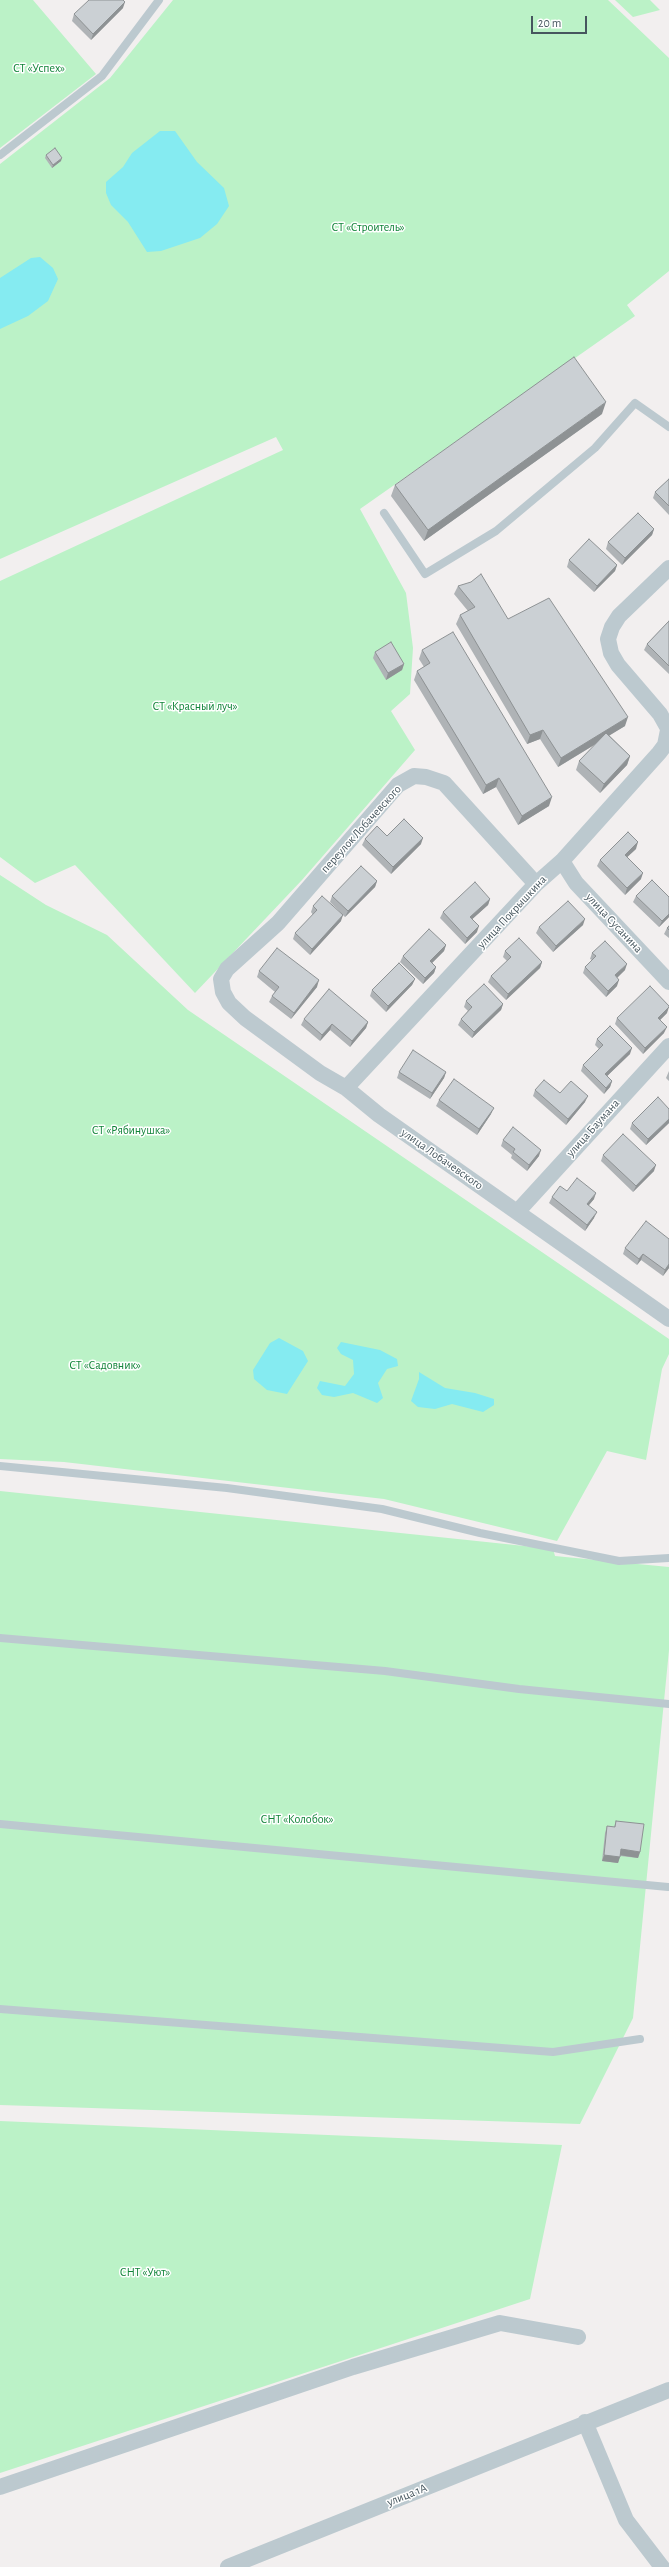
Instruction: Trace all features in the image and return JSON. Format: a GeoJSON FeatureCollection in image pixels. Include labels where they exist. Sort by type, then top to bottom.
{"type":"FeatureCollection","features":[{"type":"Feature","properties":{"kind":"street"},"geometry":{"type":"LineString","coordinates":[[669,568],[619,616],[612,627],[608,639],[611,653],[618,665],[660,714],[669,730]]}},
{"type":"Feature","properties":{"kind":"street","name":"улица Покрышкина"},"geometry":{"type":"LineString","coordinates":[[346,1088],[536,884],[562,861],[659,754],[665,745],[669,730]]}},
{"type":"Feature","properties":{"kind":"street","name":"переулок Лобачевского"},"geometry":{"type":"LineString","coordinates":[[223,992],[221,980],[227,969],[278,923],[398,785],[414,776],[426,777],[444,783],[536,884]]}},
{"type":"Feature","properties":{"kind":"street","name":"улица Сусанина"},"geometry":{"type":"LineString","coordinates":[[562,861],[576,883],[669,982]]}},
{"type":"Feature","properties":{"kind":"street","name":"улица Лобачевского"},"geometry":{"type":"LineString","coordinates":[[223,992],[229,1004],[245,1018],[320,1073],[346,1088],[379,1115],[518,1211],[669,1319]]}},
{"type":"Feature","properties":{"kind":"street","name":"улица Баумана"},"geometry":{"type":"LineString","coordinates":[[518,1211],[669,1046]]}},
{"type":"Feature","properties":{"kind":"street"},"geometry":{"type":"LineString","coordinates":[[0,2487],[353,2367],[500,2323],[578,2337]]}},
{"type":"Feature","properties":{"kind":"street","name":"улица 1А"},"geometry":{"type":"LineString","coordinates":[[228,2567],[586,2422],[669,2390]]}},
{"type":"Feature","properties":{"kind":"street"},"geometry":{"type":"LineString","coordinates":[[586,2422],[626,2520],[662,2567]]}},
{"type":"Feature","properties":{"kind":"lane"},"geometry":{"type":"LineString","coordinates":[[0,155],[102,76],[159,0]]}},
{"type":"Feature","properties":{"kind":"lane"},"geometry":{"type":"LineString","coordinates":[[384,513],[425,574],[496,531],[595,448],[635,403],[669,428]]}},
{"type":"Feature","properties":{"kind":"lane"},"geometry":{"type":"LineString","coordinates":[[0,1466],[234,1489],[382,1509],[480,1533],[619,1561],[669,1558]]}},
{"type":"Feature","properties":{"kind":"lane"},"geometry":{"type":"LineString","coordinates":[[0,1638],[385,1671],[519,1689],[669,1704]]}},
{"type":"Feature","properties":{"kind":"lane"},"geometry":{"type":"LineString","coordinates":[[0,1824],[668,1887]]}},
{"type":"Feature","properties":{"kind":"lane"},"geometry":{"type":"LineString","coordinates":[[0,2009],[553,2052],[640,2039]]}},
{"type":"Feature","properties":{"kind":"green space","name":"СТ «Успех»"},"geometry":{"type":"Polygon","coordinates":[[[0,0],[33,0],[96,74],[0,148],[0,0]]]}},
{"type":"Feature","properties":{"kind":"green space","name":"СТ «Строитель»"},"geometry":{"type":"Polygon","coordinates":[[[173,0],[608,0],[669,58],[669,271],[627,305],[635,316],[360,509],[406,593],[413,648],[410,694],[391,711],[415,750],[302,880],[195,993],[75,865],[35,883],[0,857],[0,581],[283,450],[276,437],[0,559],[0,164],[110,78],[173,0]]]}},
{"type":"Feature","properties":{"kind":"green space"},"geometry":{"type":"Polygon","coordinates":[[[615,0],[650,0],[660,10],[633,17],[615,0]]]}},
{"type":"Feature","properties":{"kind":"green space","name":"СТ «Рябинушка»"},"geometry":{"type":"Polygon","coordinates":[[[0,875],[46,905],[107,935],[188,1010],[669,1339],[669,1354],[662,1369],[646,1460],[607,1451],[557,1541],[384,1499],[64,1462],[0,1459],[0,875]]]}},
{"type":"Feature","properties":{"kind":"green space","name":"СНТ «Колобок»"},"geometry":{"type":"Polygon","coordinates":[[[0,1491],[553,1549],[555,1556],[669,1567],[669,1650],[633,2018],[580,2124],[0,2105],[0,1491]]]}},
{"type":"Feature","properties":{"kind":"green space","name":"СНТ «Уют»"},"geometry":{"type":"Polygon","coordinates":[[[0,2121],[562,2145],[530,2299],[0,2473],[0,2121]]]}},
{"type":"Feature","properties":{"kind":"water"},"geometry":{"type":"Polygon","coordinates":[[[160,131],[175,131],[197,162],[224,188],[229,206],[217,224],[200,238],[161,251],[147,252],[128,222],[111,205],[106,193],[106,182],[123,167],[132,153],[160,131]]]}},
{"type":"Feature","properties":{"kind":"water"},"geometry":{"type":"Polygon","coordinates":[[[40,257],[53,268],[58,279],[48,301],[28,316],[0,329],[0,278],[31,258],[40,257]]]}},
{"type":"Feature","properties":{"kind":"water"},"geometry":{"type":"Polygon","coordinates":[[[279,1338],[303,1351],[308,1361],[287,1394],[267,1390],[254,1379],[253,1370],[270,1343],[279,1338]]]}},
{"type":"Feature","properties":{"kind":"water"},"geometry":{"type":"Polygon","coordinates":[[[341,1342],[380,1350],[397,1359],[398,1366],[387,1369],[378,1383],[383,1398],[377,1403],[353,1393],[334,1397],[322,1395],[317,1388],[320,1381],[345,1386],[354,1374],[353,1360],[341,1354],[337,1348],[341,1342]]]}},
{"type":"Feature","properties":{"kind":"water"},"geometry":{"type":"Polygon","coordinates":[[[419,1372],[445,1388],[475,1393],[494,1399],[494,1405],[483,1412],[452,1404],[435,1409],[418,1407],[411,1401],[419,1379],[419,1372]]]}},
{"type":"Feature","properties":{"kind":"building"},"geometry":{"type":"Polygon","coordinates":[[[89,0],[123,0],[125,2],[93,34],[74,14],[89,0]]]}},
{"type":"Feature","properties":{"kind":"building"},"geometry":{"type":"Polygon","coordinates":[[[55,148],[62,158],[53,165],[46,155],[55,148]]]}},
{"type":"Feature","properties":{"kind":"building"},"geometry":{"type":"Polygon","coordinates":[[[574,357],[606,402],[428,530],[395,485],[574,357]]]}},
{"type":"Feature","properties":{"kind":"building"},"geometry":{"type":"Polygon","coordinates":[[[669,479],[669,506],[655,492],[669,479]]]}},
{"type":"Feature","properties":{"kind":"building"},"geometry":{"type":"Polygon","coordinates":[[[638,513],[654,529],[625,558],[608,542],[638,513]]]}},
{"type":"Feature","properties":{"kind":"building"},"geometry":{"type":"Polygon","coordinates":[[[589,539],[617,565],[597,586],[569,560],[589,539]]]}},
{"type":"Feature","properties":{"kind":"building"},"geometry":{"type":"Polygon","coordinates":[[[481,574],[508,619],[549,598],[628,717],[561,758],[543,730],[530,735],[460,615],[475,607],[458,586],[471,582],[481,574]]]}},
{"type":"Feature","properties":{"kind":"building"},"geometry":{"type":"Polygon","coordinates":[[[669,621],[669,666],[647,644],[669,621]]]}},
{"type":"Feature","properties":{"kind":"building"},"geometry":{"type":"Polygon","coordinates":[[[453,632],[552,797],[522,816],[499,778],[486,785],[417,671],[430,663],[422,650],[453,632]]]}},
{"type":"Feature","properties":{"kind":"building"},"geometry":{"type":"Polygon","coordinates":[[[391,642],[404,664],[388,673],[375,652],[391,642]]]}},
{"type":"Feature","properties":{"kind":"building"},"geometry":{"type":"Polygon","coordinates":[[[606,733],[630,756],[604,784],[579,761],[606,733]]]}},
{"type":"Feature","properties":{"kind":"building"},"geometry":{"type":"Polygon","coordinates":[[[404,819],[423,838],[393,867],[365,839],[377,826],[387,836],[404,819]]]}},
{"type":"Feature","properties":{"kind":"building"},"geometry":{"type":"Polygon","coordinates":[[[628,832],[638,842],[625,855],[643,873],[627,888],[600,860],[628,832]]]}},
{"type":"Feature","properties":{"kind":"building"},"geometry":{"type":"Polygon","coordinates":[[[361,866],[377,881],[348,911],[332,896],[361,866]]]}},
{"type":"Feature","properties":{"kind":"building"},"geometry":{"type":"Polygon","coordinates":[[[652,880],[669,897],[669,914],[662,921],[636,896],[652,880]]]}},
{"type":"Feature","properties":{"kind":"building"},"geometry":{"type":"Polygon","coordinates":[[[475,882],[490,899],[470,917],[479,926],[467,938],[443,912],[475,882]]]}},
{"type":"Feature","properties":{"kind":"building"},"geometry":{"type":"Polygon","coordinates":[[[322,896],[343,915],[312,949],[295,933],[317,910],[313,906],[322,896]]]}},
{"type":"Feature","properties":{"kind":"building"},"geometry":{"type":"Polygon","coordinates":[[[568,901],[585,919],[556,946],[539,927],[568,901]]]}},
{"type":"Feature","properties":{"kind":"building"},"geometry":{"type":"Polygon","coordinates":[[[429,929],[446,945],[430,961],[436,967],[425,978],[403,956],[429,929]]]}},
{"type":"Feature","properties":{"kind":"building"},"geometry":{"type":"Polygon","coordinates":[[[519,938],[542,962],[508,994],[491,976],[511,957],[505,951],[519,938]]]}},
{"type":"Feature","properties":{"kind":"building"},"geometry":{"type":"Polygon","coordinates":[[[605,941],[627,964],[615,975],[619,980],[608,991],[585,967],[596,956],[592,953],[605,941]]]}},
{"type":"Feature","properties":{"kind":"building"},"geometry":{"type":"Polygon","coordinates":[[[277,948],[319,980],[294,1013],[272,996],[279,987],[259,971],[277,948]]]}},
{"type":"Feature","properties":{"kind":"building"},"geometry":{"type":"Polygon","coordinates":[[[399,963],[415,979],[388,1006],[372,990],[399,963]]]}},
{"type":"Feature","properties":{"kind":"building"},"geometry":{"type":"Polygon","coordinates":[[[484,984],[503,1004],[474,1032],[461,1019],[472,1007],[466,1001],[484,984]]]}},
{"type":"Feature","properties":{"kind":"building"},"geometry":{"type":"Polygon","coordinates":[[[650,986],[669,1007],[658,1018],[667,1027],[645,1048],[617,1018],[650,986]]]}},
{"type":"Feature","properties":{"kind":"building"},"geometry":{"type":"Polygon","coordinates":[[[329,989],[368,1022],[352,1041],[332,1024],[322,1035],[304,1019],[329,989]]]}},
{"type":"Feature","properties":{"kind":"building"},"geometry":{"type":"Polygon","coordinates":[[[610,1026],[632,1048],[605,1074],[612,1081],[606,1088],[583,1065],[603,1045],[597,1039],[610,1026]]]}},
{"type":"Feature","properties":{"kind":"building"},"geometry":{"type":"Polygon","coordinates":[[[413,1050],[446,1072],[432,1093],[399,1072],[413,1050]]]}},
{"type":"Feature","properties":{"kind":"building"},"geometry":{"type":"Polygon","coordinates":[[[454,1079],[494,1108],[479,1129],[439,1100],[454,1079]]]}},
{"type":"Feature","properties":{"kind":"building"},"geometry":{"type":"Polygon","coordinates":[[[544,1080],[560,1093],[571,1081],[588,1096],[568,1119],[535,1090],[544,1080]]]}},
{"type":"Feature","properties":{"kind":"building"},"geometry":{"type":"Polygon","coordinates":[[[658,1097],[669,1109],[669,1119],[648,1139],[632,1123],[658,1097]]]}},
{"type":"Feature","properties":{"kind":"building"},"geometry":{"type":"Polygon","coordinates":[[[513,1127],[541,1150],[529,1165],[513,1152],[515,1149],[503,1140],[513,1127]]]}},
{"type":"Feature","properties":{"kind":"building"},"geometry":{"type":"Polygon","coordinates":[[[623,1134],[656,1165],[636,1186],[603,1155],[623,1134]]]}},
{"type":"Feature","properties":{"kind":"building"},"geometry":{"type":"Polygon","coordinates":[[[577,1178],[596,1193],[587,1204],[597,1212],[587,1225],[552,1197],[560,1186],[567,1191],[577,1178]]]}},
{"type":"Feature","properties":{"kind":"building"},"geometry":{"type":"Polygon","coordinates":[[[646,1221],[669,1239],[669,1264],[665,1270],[643,1254],[639,1259],[625,1248],[646,1221]]]}},
{"type":"Feature","properties":{"kind":"building"},"geometry":{"type":"Polygon","coordinates":[[[616,1821],[644,1824],[640,1852],[621,1849],[620,1857],[604,1855],[607,1826],[615,1827],[616,1821]]]}},
{"type":"Feature","properties":{"kind":"park label","name":"СТ «Красный луч»"},"geometry":{"type":"Point","coordinates":[195,706]}},
{"type":"Feature","properties":{"kind":"park label","name":"СТ «Садовник»"},"geometry":{"type":"Point","coordinates":[105,1365]}}]}
